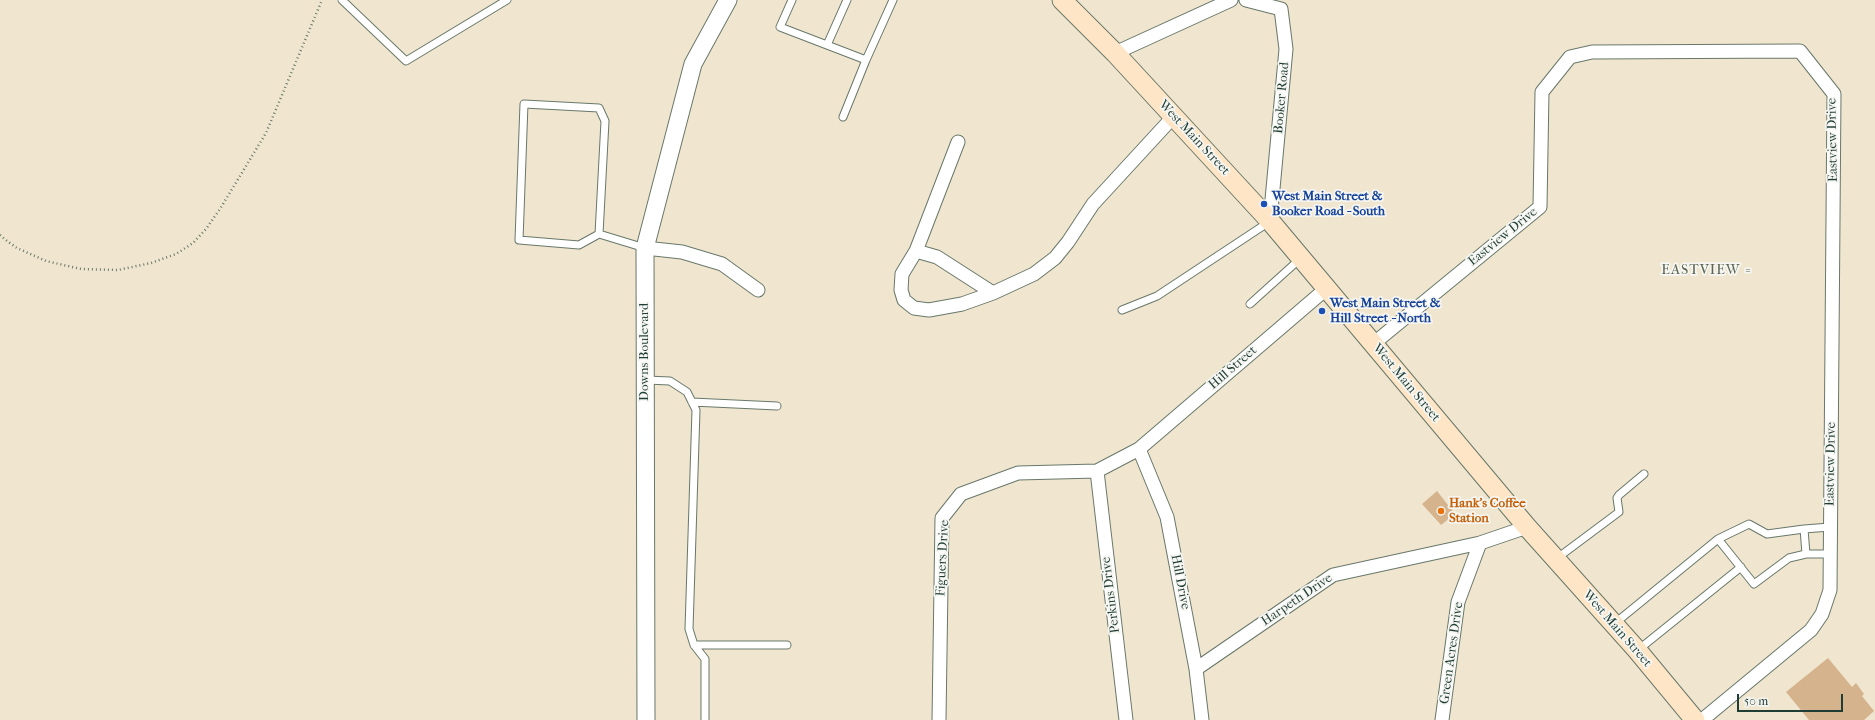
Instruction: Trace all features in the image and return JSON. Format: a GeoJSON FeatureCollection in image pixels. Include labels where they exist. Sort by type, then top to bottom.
{"type":"FeatureCollection","features":[{"type":"Feature","properties":{"kind":"main road","name":"West Main Street"},"geometry":{"type":"LineString","coordinates":[[1062,0],[1115,53],[1270,221],[1527,527],[1637,650],[1695,720]]}},
{"type":"Feature","properties":{"kind":"street","name":"Downs Boulevard"},"geometry":{"type":"LineString","coordinates":[[646,720],[645,248],[693,64],[728,0]]}},
{"type":"Feature","properties":{"kind":"street"},"geometry":{"type":"LineString","coordinates":[[1115,53],[1231,0]]}},
{"type":"Feature","properties":{"kind":"street","name":"Booker Road"},"geometry":{"type":"LineString","coordinates":[[1246,0],[1281,9],[1286,49],[1270,221]]}},
{"type":"Feature","properties":{"kind":"street","name":"Eastview Drive"},"geometry":{"type":"LineString","coordinates":[[1373,344],[1540,207],[1542,92],[1570,56],[1592,52],[1800,51],[1834,94],[1830,590],[1822,614],[1811,630],[1702,720]]}},
{"type":"Feature","properties":{"kind":"street"},"geometry":{"type":"LineString","coordinates":[[958,142],[916,251],[902,274],[901,290],[904,300],[914,308],[929,310],[962,304],[994,293],[1034,274],[1055,258],[1068,242],[1093,204],[1174,116]]}},
{"type":"Feature","properties":{"kind":"street"},"geometry":{"type":"LineString","coordinates":[[645,248],[682,252],[722,264],[758,290]]}},
{"type":"Feature","properties":{"kind":"street"},"geometry":{"type":"LineString","coordinates":[[916,251],[937,257],[994,293]]}},
{"type":"Feature","properties":{"kind":"street","name":"Hill Street"},"geometry":{"type":"LineString","coordinates":[[1139,449],[1326,288]]}},
{"type":"Feature","properties":{"kind":"street","name":"Figuers Drive"},"geometry":{"type":"LineString","coordinates":[[938,720],[942,518],[961,494],[1018,473],[1096,471],[1139,449]]}},
{"type":"Feature","properties":{"kind":"street","name":"Hill Drive"},"geometry":{"type":"LineString","coordinates":[[1139,449],[1167,516],[1196,669],[1202,720]]}},
{"type":"Feature","properties":{"kind":"street","name":"Perkins Drive"},"geometry":{"type":"LineString","coordinates":[[1096,471],[1126,720]]}},
{"type":"Feature","properties":{"kind":"street"},"geometry":{"type":"LineString","coordinates":[[1480,543],[1527,527]]}},
{"type":"Feature","properties":{"kind":"street","name":"Harpeth Drive"},"geometry":{"type":"LineString","coordinates":[[1196,669],[1333,575],[1480,543]]}},
{"type":"Feature","properties":{"kind":"street","name":"Green Acres Drive"},"geometry":{"type":"LineString","coordinates":[[1442,720],[1458,602],[1480,543]]}},
{"type":"Feature","properties":{"kind":"lane"},"geometry":{"type":"LineString","coordinates":[[342,0],[406,61],[507,0]]}},
{"type":"Feature","properties":{"kind":"lane"},"geometry":{"type":"LineString","coordinates":[[792,0],[780,27],[866,60]]}},
{"type":"Feature","properties":{"kind":"lane"},"geometry":{"type":"LineString","coordinates":[[827,45],[846,0]]}},
{"type":"Feature","properties":{"kind":"lane"},"geometry":{"type":"LineString","coordinates":[[843,117],[866,60],[893,0]]}},
{"type":"Feature","properties":{"kind":"lane"},"geometry":{"type":"LineString","coordinates":[[599,234],[605,121],[599,108],[524,104],[519,240],[579,245],[599,234],[645,248]]}},
{"type":"Feature","properties":{"kind":"lane"},"geometry":{"type":"LineString","coordinates":[[1122,310],[1157,296],[1270,221]]}},
{"type":"Feature","properties":{"kind":"lane"},"geometry":{"type":"LineString","coordinates":[[1250,304],[1301,258]]}},
{"type":"Feature","properties":{"kind":"lane"},"geometry":{"type":"LineString","coordinates":[[646,380],[670,382],[687,392],[696,410],[689,630],[694,645],[705,659],[705,720]]}},
{"type":"Feature","properties":{"kind":"lane"},"geometry":{"type":"LineString","coordinates":[[692,402],[778,406]]}},
{"type":"Feature","properties":{"kind":"lane"},"geometry":{"type":"LineString","coordinates":[[1556,559],[1619,512],[1617,498],[1644,474]]}},
{"type":"Feature","properties":{"kind":"lane"},"geometry":{"type":"LineString","coordinates":[[1614,624],[1718,539],[1749,524],[1767,534],[1830,527]]}},
{"type":"Feature","properties":{"kind":"lane"},"geometry":{"type":"LineString","coordinates":[[1804,529],[1806,554]]}},
{"type":"Feature","properties":{"kind":"lane"},"geometry":{"type":"LineString","coordinates":[[1718,539],[1754,584],[1789,558],[1806,554],[1830,554]]}},
{"type":"Feature","properties":{"kind":"lane"},"geometry":{"type":"LineString","coordinates":[[1637,650],[1741,567]]}},
{"type":"Feature","properties":{"kind":"lane"},"geometry":{"type":"LineString","coordinates":[[694,645],[787,645]]}},
{"type":"Feature","properties":{"kind":"path"},"geometry":{"type":"LineString","coordinates":[[0,235],[6,242],[46,261],[81,269],[118,270],[151,264],[176,254],[193,243],[206,229],[220,209],[266,133],[322,0]]}},
{"type":"Feature","properties":{"kind":"building","name":"Hank's Coffee Station"},"geometry":{"type":"Polygon","coordinates":[[[1437,491],[1455,514],[1441,525],[1422,504],[1437,491]]]}},
{"type":"Feature","properties":{"kind":"building"},"geometry":{"type":"Polygon","coordinates":[[[1828,658],[1852,687],[1856,683],[1864,694],[1862,696],[1874,711],[1864,720],[1809,720],[1786,692],[1828,658]]]}},
{"type":"Feature","properties":{"kind":"place","name":"West Main Street & Booker Road - South"},"geometry":{"type":"Point","coordinates":[1264,204]}},
{"type":"Feature","properties":{"kind":"place","name":"West Main Street & Hill Street - North"},"geometry":{"type":"Point","coordinates":[1322,311]}},
{"type":"Feature","properties":{"kind":"place","name":"Hank's Coffee Station"},"geometry":{"type":"Point","coordinates":[1441,511]}},
{"type":"Feature","properties":{"kind":"district","name":"EASTVIEW ="},"geometry":{"type":"Point","coordinates":[1707,271]}}]}
